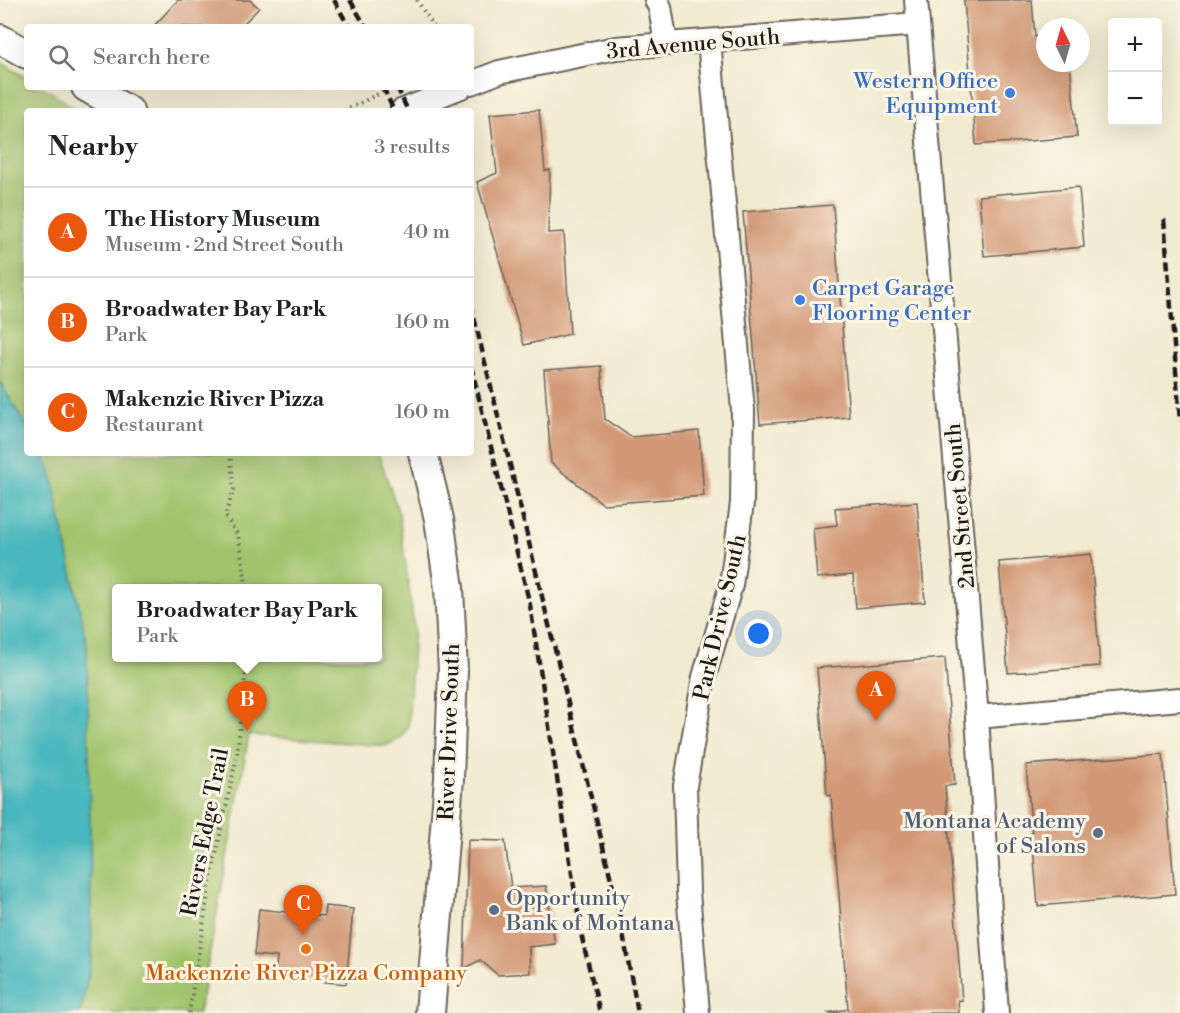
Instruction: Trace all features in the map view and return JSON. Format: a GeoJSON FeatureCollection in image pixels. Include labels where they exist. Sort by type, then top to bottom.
{"type":"FeatureCollection","features":[{"type":"Feature","properties":{"kind":"main road"},"geometry":{"type":"LineString","coordinates":[[0,39],[24,52]]}},
{"type":"Feature","properties":{"kind":"main road"},"geometry":{"type":"LineString","coordinates":[[91,90],[124,108]]}},
{"type":"Feature","properties":{"kind":"main road","name":"River Drive South"},"geometry":{"type":"LineString","coordinates":[[424,456],[439,519],[449,588],[453,671],[449,779],[430,1013]]}},
{"type":"Feature","properties":{"kind":"street"},"geometry":{"type":"LineString","coordinates":[[656,0],[660,7],[666,44]]}},
{"type":"Feature","properties":{"kind":"street","name":"2nd Street South"},"geometry":{"type":"LineString","coordinates":[[916,0],[977,717],[997,1013]]}},
{"type":"Feature","properties":{"kind":"street","name":"3rd Avenue South"},"geometry":{"type":"LineString","coordinates":[[474,82],[499,72],[616,48],[918,24]]}},
{"type":"Feature","properties":{"kind":"street","name":"Park Drive South"},"geometry":{"type":"LineString","coordinates":[[698,1013],[688,892],[685,786],[704,676],[731,585],[742,503],[743,410],[709,41]]}},
{"type":"Feature","properties":{"kind":"street"},"geometry":{"type":"LineString","coordinates":[[408,108],[454,90]]}},
{"type":"Feature","properties":{"kind":"street"},"geometry":{"type":"LineString","coordinates":[[977,717],[1180,699]]}},
{"type":"Feature","properties":{"kind":"path"},"geometry":{"type":"LineString","coordinates":[[417,0],[432,24]]}},
{"type":"Feature","properties":{"kind":"path"},"geometry":{"type":"LineString","coordinates":[[350,108],[386,90]]}},
{"type":"Feature","properties":{"kind":"path"},"geometry":{"type":"LineString","coordinates":[[230,456],[234,489],[225,516],[238,535],[246,584]]}},
{"type":"Feature","properties":{"kind":"path","name":"Rivers Edge Trail"},"geometry":{"type":"LineString","coordinates":[[189,1013],[209,887],[237,755],[246,662]]}},
{"type":"Feature","properties":{"kind":"green space"},"geometry":{"type":"Polygon","coordinates":[[[0,62],[24,76],[24,90],[48,90],[74,108],[24,108],[24,423],[0,381],[0,62]]]}},
{"type":"Feature","properties":{"kind":"green space"},"geometry":{"type":"Polygon","coordinates":[[[42,456],[379,456],[399,514],[414,627],[408,727],[401,738],[385,746],[249,735],[199,1013],[80,1013],[92,958],[42,456]]]}},
{"type":"Feature","properties":{"kind":"water"},"geometry":{"type":"Polygon","coordinates":[[[0,381],[24,423],[24,456],[44,456],[50,467],[87,645],[92,958],[80,1013],[0,1013],[0,381]]]}},
{"type":"Feature","properties":{"kind":"building"},"geometry":{"type":"Polygon","coordinates":[[[178,0],[250,0],[259,8],[243,24],[156,24],[178,0]]]}},
{"type":"Feature","properties":{"kind":"building"},"geometry":{"type":"Polygon","coordinates":[[[964,0],[1032,0],[1036,37],[1036,72],[1071,72],[1077,137],[976,145],[964,0]]]}},
{"type":"Feature","properties":{"kind":"building"},"geometry":{"type":"Polygon","coordinates":[[[539,110],[545,171],[550,170],[548,233],[564,232],[570,334],[524,345],[477,182],[497,173],[490,114],[539,110]]]}},
{"type":"Feature","properties":{"kind":"building"},"geometry":{"type":"Polygon","coordinates":[[[1079,187],[1084,247],[984,256],[979,196],[1079,187]]]}},
{"type":"Feature","properties":{"kind":"building"},"geometry":{"type":"Polygon","coordinates":[[[833,205],[849,417],[760,424],[743,212],[833,205]]]}},
{"type":"Feature","properties":{"kind":"building"},"geometry":{"type":"Polygon","coordinates":[[[601,366],[605,419],[631,437],[699,431],[704,496],[603,504],[551,463],[544,370],[601,366]]]}},
{"type":"Feature","properties":{"kind":"building"},"geometry":{"type":"Polygon","coordinates":[[[917,502],[925,602],[856,608],[853,575],[817,578],[813,528],[837,525],[835,508],[917,502]]]}},
{"type":"Feature","properties":{"kind":"building"},"geometry":{"type":"Polygon","coordinates":[[[1091,554],[1100,666],[1008,673],[999,562],[1091,554]]]}},
{"type":"Feature","properties":{"kind":"building"},"geometry":{"type":"Polygon","coordinates":[[[945,658],[955,785],[945,786],[962,1001],[958,1000],[959,1013],[827,1013],[848,1009],[831,795],[827,796],[817,668],[945,658]]]}},
{"type":"Feature","properties":{"kind":"building"},"geometry":{"type":"Polygon","coordinates":[[[1163,754],[1175,894],[1038,906],[1026,765],[1163,754]]]}},
{"type":"Feature","properties":{"kind":"building"},"geometry":{"type":"Polygon","coordinates":[[[468,840],[505,841],[511,888],[546,886],[555,944],[529,947],[530,973],[498,975],[480,960],[464,969],[468,840]]]}},
{"type":"Feature","properties":{"kind":"building"},"geometry":{"type":"Polygon","coordinates":[[[325,906],[353,909],[346,984],[275,977],[277,957],[254,955],[259,909],[324,916],[325,906]]]}},
{"type":"Feature","properties":{"kind":"railway"},"geometry":{"type":"LineString","coordinates":[[334,0],[347,24]]}},
{"type":"Feature","properties":{"kind":"railway"},"geometry":{"type":"LineString","coordinates":[[350,0],[364,24]]}},
{"type":"Feature","properties":{"kind":"railway"},"geometry":{"type":"LineString","coordinates":[[384,90],[393,108]]}},
{"type":"Feature","properties":{"kind":"railway"},"geometry":{"type":"LineString","coordinates":[[398,90],[407,108]]}},
{"type":"Feature","properties":{"kind":"railway"},"geometry":{"type":"LineString","coordinates":[[1164,219],[1180,421]]}},
{"type":"Feature","properties":{"kind":"railway"},"geometry":{"type":"LineString","coordinates":[[474,317],[618,908],[638,1013]]}},
{"type":"Feature","properties":{"kind":"railway"},"geometry":{"type":"LineString","coordinates":[[474,378],[530,605],[582,938],[600,1013]]}},
{"type":"Feature","properties":{"kind":"place","name":"Western Office Equipment"},"geometry":{"type":"Point","coordinates":[1010,93]}},
{"type":"Feature","properties":{"kind":"place","name":"Carpet Garage Flooring Center"},"geometry":{"type":"Point","coordinates":[800,300]}},
{"type":"Feature","properties":{"kind":"place","name":"The History Museum"},"geometry":{"type":"Point","coordinates":[876,721]}},
{"type":"Feature","properties":{"kind":"place","name":"Broadwater Bay Park"},"geometry":{"type":"Point","coordinates":[247,731]}},
{"type":"Feature","properties":{"kind":"place","name":"Montana Academy of Salons"},"geometry":{"type":"Point","coordinates":[1098,833]}},
{"type":"Feature","properties":{"kind":"place","name":"Opportunity Bank of Montana"},"geometry":{"type":"Point","coordinates":[494,910]}},
{"type":"Feature","properties":{"kind":"place","name":"Makenzie River Pizza"},"geometry":{"type":"Point","coordinates":[303,935]}},
{"type":"Feature","properties":{"kind":"place","name":"Mackenzie River Pizza Company"},"geometry":{"type":"Point","coordinates":[306,949]}}]}
